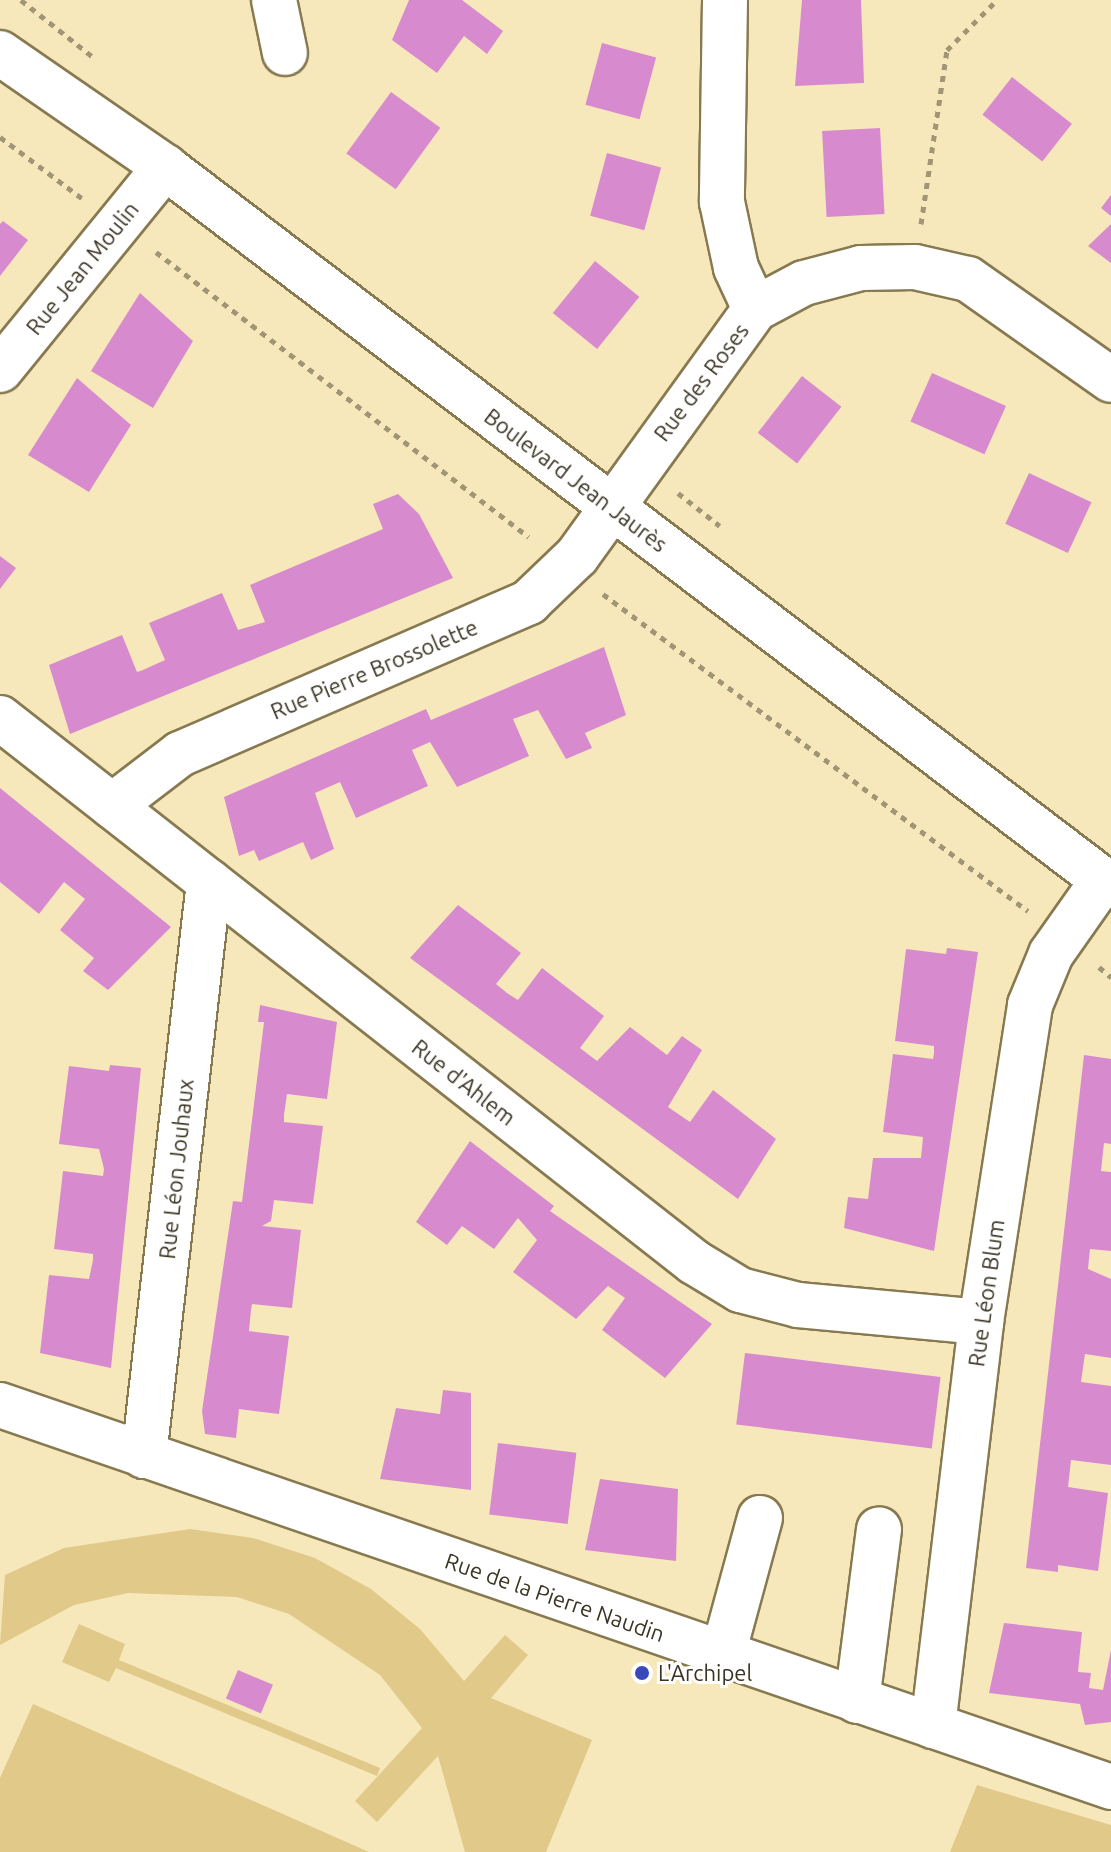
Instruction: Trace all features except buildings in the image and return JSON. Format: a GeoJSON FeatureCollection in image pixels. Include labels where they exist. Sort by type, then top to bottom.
{"type":"FeatureCollection","features":[{"type":"Feature","properties":{"kind":"street"},"geometry":{"type":"LineString","coordinates":[[274,0],[285,53]]}},
{"type":"Feature","properties":{"kind":"street"},"geometry":{"type":"LineString","coordinates":[[725,0],[722,202],[736,268],[755,309]]}},
{"type":"Feature","properties":{"kind":"street","name":"Boulevard Jean Jaurès"},"geometry":{"type":"LineString","coordinates":[[0,42],[38,77]]}},
{"type":"Feature","properties":{"kind":"street","name":"Boulevard Jean Jaurès"},"geometry":{"type":"LineString","coordinates":[[0,53],[165,167],[1107,883]]}},
{"type":"Feature","properties":{"kind":"street","name":"Rue Jean Moulin"},"geometry":{"type":"LineString","coordinates":[[0,370],[165,167]]}},
{"type":"Feature","properties":{"kind":"street","name":"Rue des Roses"},"geometry":{"type":"LineString","coordinates":[[609,505],[755,309],[804,283],[861,268],[915,267],[968,279],[1111,380]]}},
{"type":"Feature","properties":{"kind":"street","name":"Rue Pierre Brossolette"},"geometry":{"type":"LineString","coordinates":[[112,806],[180,754],[529,602],[557,580],[609,505]]}},
{"type":"Feature","properties":{"kind":"street","name":"Rue d'Ahlem"},"geometry":{"type":"LineString","coordinates":[[0,718],[694,1262],[740,1290],[798,1305],[981,1322]]}},
{"type":"Feature","properties":{"kind":"street","name":"Rue Léon Jouhaux"},"geometry":{"type":"LineString","coordinates":[[144,1456],[209,882]]}},
{"type":"Feature","properties":{"kind":"street","name":"Rue Léon Blum"},"geometry":{"type":"LineString","coordinates":[[933,1726],[981,1322],[1030,1005],[1051,954],[1107,883]]}},
{"type":"Feature","properties":{"kind":"street","name":"Rue de la Pierre Naudin"},"geometry":{"type":"LineString","coordinates":[[0,1405],[1111,1787]]}},
{"type":"Feature","properties":{"kind":"street"},"geometry":{"type":"LineString","coordinates":[[723,1654],[760,1518]]}},
{"type":"Feature","properties":{"kind":"street"},"geometry":{"type":"LineString","coordinates":[[857,1701],[879,1529]]}},
{"type":"Feature","properties":{"kind":"path"},"geometry":{"type":"LineString","coordinates":[[915,267],[947,50],[997,0]]}},
{"type":"Feature","properties":{"kind":"path"},"geometry":{"type":"LineString","coordinates":[[0,137],[86,201]]}},
{"type":"Feature","properties":{"kind":"path"},"geometry":{"type":"LineString","coordinates":[[146,245],[538,544]]}},
{"type":"Feature","properties":{"kind":"path"},"geometry":{"type":"LineString","coordinates":[[588,583],[1038,918]]}},
{"type":"Feature","properties":{"kind":"shaded area"},"geometry":{"type":"Polygon","coordinates":[[[190,1529],[253,1538],[315,1558],[371,1589],[420,1629],[464,1681],[505,1635],[528,1655],[491,1698],[592,1740],[546,1852],[465,1852],[438,1756],[377,1822],[355,1801],[422,1728],[380,1675],[289,1614],[237,1597],[128,1593],[74,1605],[0,1645],[5,1575],[64,1548],[190,1529]]]}},
{"type":"Feature","properties":{"kind":"shaded area"},"geometry":{"type":"Polygon","coordinates":[[[79,1624],[125,1644],[119,1660],[380,1768],[377,1776],[116,1668],[109,1682],[62,1662],[79,1624]]]}},
{"type":"Feature","properties":{"kind":"shaded area"},"geometry":{"type":"Polygon","coordinates":[[[33,1704],[369,1852],[0,1852],[0,1778],[33,1704]]]}},
{"type":"Feature","properties":{"kind":"shaded area"},"geometry":{"type":"Polygon","coordinates":[[[977,1785],[1111,1825],[1111,1852],[950,1852],[977,1785]]]}},
{"type":"Feature","properties":{"kind":"place","name":"L'Archipel"},"geometry":{"type":"Point","coordinates":[642,1673]}}]}
